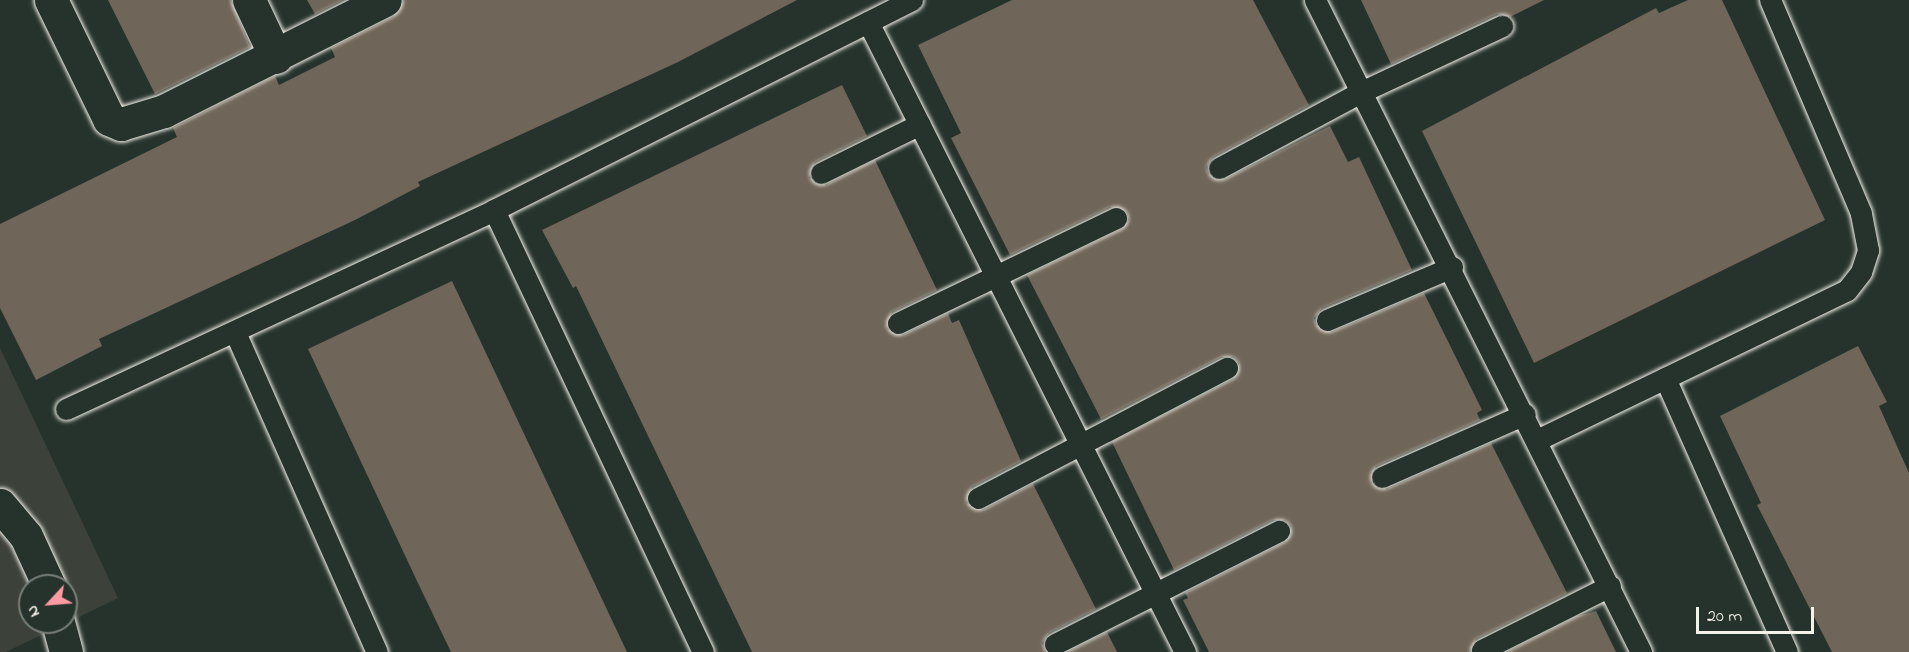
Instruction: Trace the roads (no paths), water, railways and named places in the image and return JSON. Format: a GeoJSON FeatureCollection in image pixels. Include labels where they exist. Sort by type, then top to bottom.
{"type":"FeatureCollection","features":[{"type":"Feature","properties":{"kind":"street"},"geometry":{"type":"LineString","coordinates":[[51,0],[109,119],[116,123],[131,123],[165,111],[385,0]]}},
{"type":"Feature","properties":{"kind":"street"},"geometry":{"type":"LineString","coordinates":[[249,0],[276,57]]}},
{"type":"Feature","properties":{"kind":"street"},"geometry":{"type":"LineString","coordinates":[[0,505],[26,537],[43,574]]}},
{"type":"Feature","properties":{"kind":"street"},"geometry":{"type":"LineString","coordinates":[[61,634],[66,652]]}},
{"type":"Feature","properties":{"kind":"lane"},"geometry":{"type":"LineString","coordinates":[[66,409],[494,210],[912,0]]}},
{"type":"Feature","properties":{"kind":"lane"},"geometry":{"type":"LineString","coordinates":[[1315,0],[1360,92],[1452,267],[1641,652]]}},
{"type":"Feature","properties":{"kind":"lane"},"geometry":{"type":"LineString","coordinates":[[1537,440],[1847,290],[1868,250],[1861,213],[1770,0]]}},
{"type":"Feature","properties":{"kind":"lane"},"geometry":{"type":"LineString","coordinates":[[868,22],[1084,443],[1185,652]]}},
{"type":"Feature","properties":{"kind":"lane"},"geometry":{"type":"LineString","coordinates":[[1219,168],[1360,92],[1502,26]]}},
{"type":"Feature","properties":{"kind":"lane"},"geometry":{"type":"LineString","coordinates":[[821,174],[920,124]]}},
{"type":"Feature","properties":{"kind":"lane"},"geometry":{"type":"LineString","coordinates":[[494,210],[703,652]]}},
{"type":"Feature","properties":{"kind":"lane"},"geometry":{"type":"LineString","coordinates":[[898,323],[1116,218]]}},
{"type":"Feature","properties":{"kind":"lane"},"geometry":{"type":"LineString","coordinates":[[1327,320],[1452,267]]}},
{"type":"Feature","properties":{"kind":"lane"},"geometry":{"type":"LineString","coordinates":[[235,332],[377,652]]}},
{"type":"Feature","properties":{"kind":"lane"},"geometry":{"type":"LineString","coordinates":[[978,498],[1227,368]]}},
{"type":"Feature","properties":{"kind":"lane"},"geometry":{"type":"LineString","coordinates":[[1665,378],[1787,652]]}},
{"type":"Feature","properties":{"kind":"lane"},"geometry":{"type":"LineString","coordinates":[[1382,477],[1525,414]]}},
{"type":"Feature","properties":{"kind":"lane"},"geometry":{"type":"LineString","coordinates":[[1055,644],[1279,531]]}},
{"type":"Feature","properties":{"kind":"lane"},"geometry":{"type":"LineString","coordinates":[[1482,650],[1610,586]]}}]}
